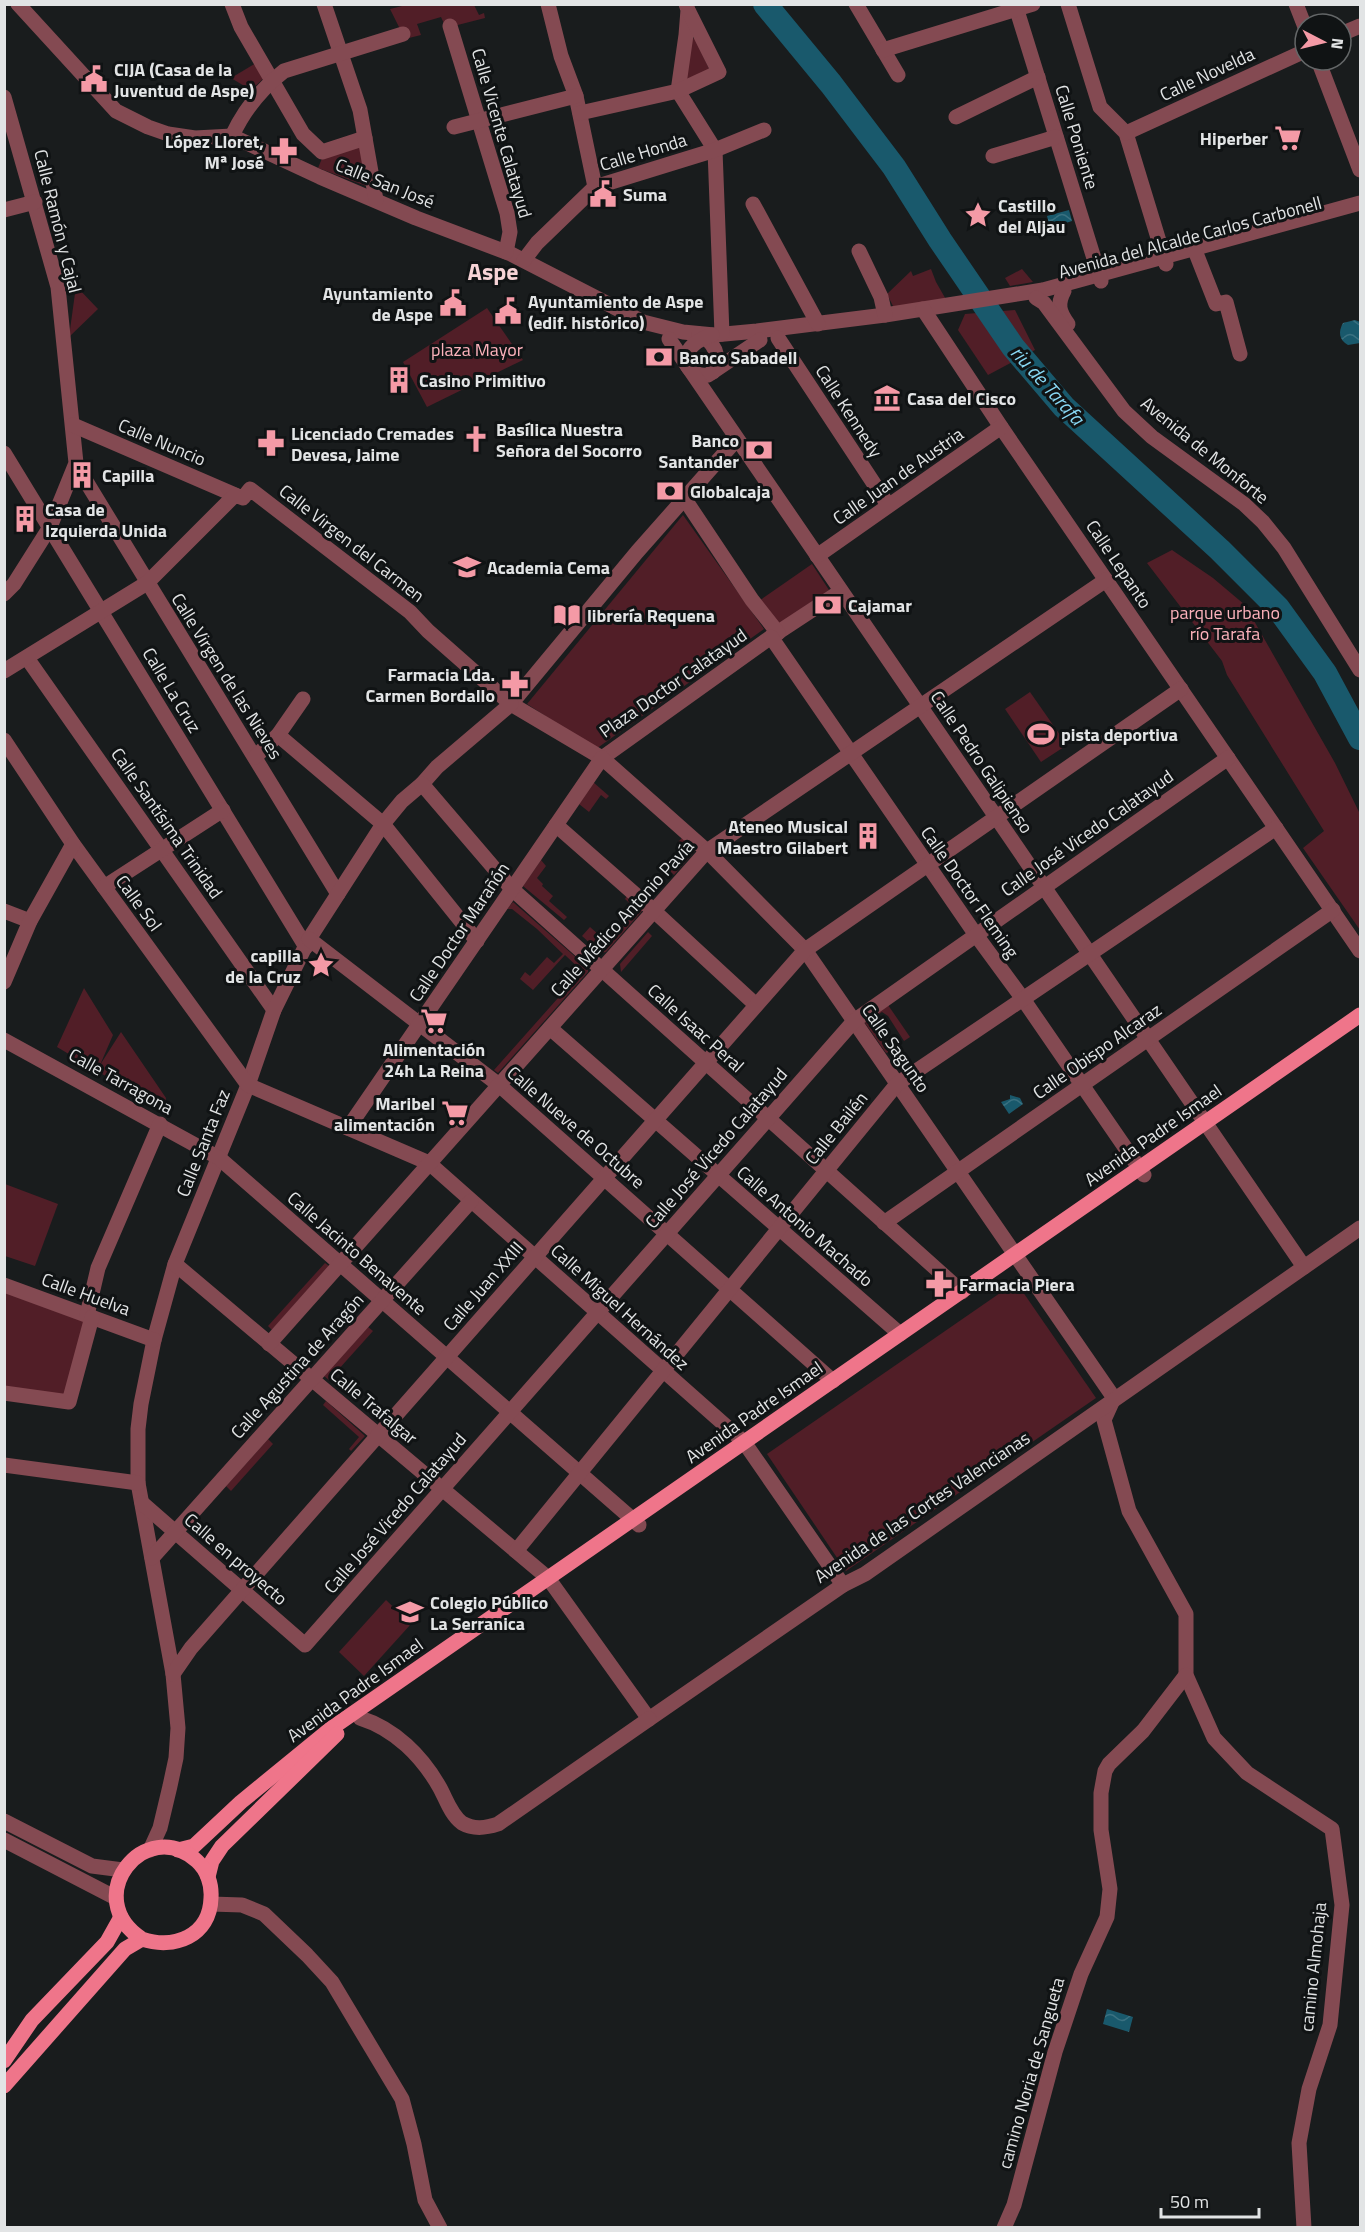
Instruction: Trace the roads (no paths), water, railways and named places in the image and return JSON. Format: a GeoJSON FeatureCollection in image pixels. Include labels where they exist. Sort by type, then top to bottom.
{"type":"FeatureCollection","features":[{"type":"Feature","properties":{"kind":"main road","name":"Avenida Padre Ismael"},"geometry":{"type":"LineString","coordinates":[[208,1877],[212,1861],[222,1846],[336,1735],[551,1581],[1208,1126],[1360,1015]]}},
{"type":"Feature","properties":{"kind":"main road","name":"Avenida Padre Ismael"},"geometry":{"type":"LineString","coordinates":[[1208,1126],[1360,1026]]}},
{"type":"Feature","properties":{"kind":"main road","name":"Avenida Padre Ismael"},"geometry":{"type":"LineString","coordinates":[[746,1446],[900,1334],[1018,1258]]}},
{"type":"Feature","properties":{"kind":"main road","name":"Avenida Padre Ismael"},"geometry":{"type":"LineString","coordinates":[[173,1849],[195,1846],[241,1803],[329,1730],[551,1581]]}},
{"type":"Feature","properties":{"kind":"main road"},"geometry":{"type":"LineString","coordinates":[[173,1849],[191,1856],[201,1865],[212,1891],[211,1904],[202,1925],[185,1939],[171,1944],[156,1944],[142,1939],[126,1926],[116,1898],[117,1884],[123,1870],[139,1854],[150,1850],[173,1849]]}},
{"type":"Feature","properties":{"kind":"main road"},"geometry":{"type":"LineString","coordinates":[[4,2061],[32,2020],[107,1942],[121,1917]]}},
{"type":"Feature","properties":{"kind":"main road"},"geometry":{"type":"LineString","coordinates":[[4,2086],[125,1949],[142,1939]]}},
{"type":"Feature","properties":{"kind":"street"},"geometry":{"type":"LineString","coordinates":[[18,4],[116,111],[168,134],[195,138],[232,136],[242,116],[271,81],[284,71],[403,34]]}},
{"type":"Feature","properties":{"kind":"street"},"geometry":{"type":"LineString","coordinates":[[232,4],[241,27],[303,135],[322,152],[365,138]]}},
{"type":"Feature","properties":{"kind":"street"},"geometry":{"type":"LineString","coordinates":[[324,4],[360,110],[376,200]]}},
{"type":"Feature","properties":{"kind":"street"},"geometry":{"type":"LineString","coordinates":[[548,4],[561,56],[576,96],[595,187]]}},
{"type":"Feature","properties":{"kind":"street"},"geometry":{"type":"LineString","coordinates":[[856,4],[898,75]]}},
{"type":"Feature","properties":{"kind":"street"},"geometry":{"type":"LineString","coordinates":[[883,50],[1016,7],[1033,4]]}},
{"type":"Feature","properties":{"kind":"street"},"geometry":{"type":"LineString","coordinates":[[1068,4],[1100,107],[1126,133],[1165,260]]}},
{"type":"Feature","properties":{"kind":"street"},"geometry":{"type":"LineString","coordinates":[[580,113],[678,91],[719,72],[687,7]]}},
{"type":"Feature","properties":{"kind":"street"},"geometry":{"type":"LineString","coordinates":[[687,7],[686,35],[678,91],[715,150],[708,338],[717,360],[712,372]]}},
{"type":"Feature","properties":{"kind":"street","name":"Calle Poniente"},"geometry":{"type":"LineString","coordinates":[[1016,7],[1100,278]]}},
{"type":"Feature","properties":{"kind":"street","name":"Calle Vicente Calatayud"},"geometry":{"type":"LineString","coordinates":[[450,26],[507,213],[510,232],[506,252]]}},
{"type":"Feature","properties":{"kind":"street","name":"Calle Novelda"},"geometry":{"type":"LineString","coordinates":[[1126,133],[1293,56]]}},
{"type":"Feature","properties":{"kind":"street"},"geometry":{"type":"LineString","coordinates":[[1323,72],[1360,170]]}},
{"type":"Feature","properties":{"kind":"street"},"geometry":{"type":"LineString","coordinates":[[956,117],[1038,77]]}},
{"type":"Feature","properties":{"kind":"street"},"geometry":{"type":"LineString","coordinates":[[454,127],[576,96]]}},
{"type":"Feature","properties":{"kind":"street","name":"Calle Ramón y Cajal"},"geometry":{"type":"LineString","coordinates":[[4,97],[58,287],[80,471]]}},
{"type":"Feature","properties":{"kind":"street","name":"Calle Honda"},"geometry":{"type":"LineString","coordinates":[[524,260],[537,243],[595,187],[715,150],[764,130]]}},
{"type":"Feature","properties":{"kind":"street","name":"Calle San José"},"geometry":{"type":"LineString","coordinates":[[232,136],[320,177],[524,260],[643,322]]}},
{"type":"Feature","properties":{"kind":"street"},"geometry":{"type":"LineString","coordinates":[[993,156],[1056,137]]}},
{"type":"Feature","properties":{"kind":"street"},"geometry":{"type":"LineString","coordinates":[[4,210],[35,202]]}},
{"type":"Feature","properties":{"kind":"street","name":"Avenida del Alcalde Carlos Carbonell"},"geometry":{"type":"LineString","coordinates":[[1196,252],[1360,202]]}},
{"type":"Feature","properties":{"kind":"street"},"geometry":{"type":"LineString","coordinates":[[753,204],[818,324]]}},
{"type":"Feature","properties":{"kind":"street","name":"Avenida del Alcalde Carlos Carbonell"},"geometry":{"type":"LineString","coordinates":[[1036,295],[1360,211]]}},
{"type":"Feature","properties":{"kind":"street"},"geometry":{"type":"LineString","coordinates":[[859,251],[881,297],[885,315]]}},
{"type":"Feature","properties":{"kind":"street"},"geometry":{"type":"LineString","coordinates":[[1196,252],[1216,304],[1226,302],[1240,354]]}},
{"type":"Feature","properties":{"kind":"street","name":"Avenida del Alcalde Carlos Carbonell"},"geometry":{"type":"LineString","coordinates":[[1036,295],[1064,291],[1100,278]]}},
{"type":"Feature","properties":{"kind":"street","name":"Avenida de Monforte"},"geometry":{"type":"LineString","coordinates":[[1064,291],[1059,299],[1059,308],[1065,319],[1130,407],[1158,433],[1250,500],[1269,519],[1289,543],[1360,658]]}},
{"type":"Feature","properties":{"kind":"street"},"geometry":{"type":"LineString","coordinates":[[643,322],[669,339],[760,340],[1036,295]]}},
{"type":"Feature","properties":{"kind":"street","name":"Avenida de Monforte"},"geometry":{"type":"LineString","coordinates":[[1036,295],[1124,411],[1152,437],[1244,504],[1263,522],[1284,548],[1360,670]]}},
{"type":"Feature","properties":{"kind":"street"},"geometry":{"type":"LineString","coordinates":[[643,322],[708,338],[885,315],[925,313]]}},
{"type":"Feature","properties":{"kind":"street","name":"Calle Lepanto"},"geometry":{"type":"LineString","coordinates":[[925,313],[1360,951]]}},
{"type":"Feature","properties":{"kind":"street"},"geometry":{"type":"LineString","coordinates":[[708,338],[687,352],[686,363],[689,369],[699,376],[712,372],[760,340]]}},
{"type":"Feature","properties":{"kind":"street","name":"Calle Kennedy"},"geometry":{"type":"LineString","coordinates":[[778,338],[888,506]]}},
{"type":"Feature","properties":{"kind":"street","name":"Calle Pedro Galipienso"},"geometry":{"type":"LineString","coordinates":[[669,339],[1304,1267]]}},
{"type":"Feature","properties":{"kind":"street","name":"Calle Nuncio"},"geometry":{"type":"LineString","coordinates":[[73,425],[235,495]]}},
{"type":"Feature","properties":{"kind":"street","name":"Calle Juan de Austria"},"geometry":{"type":"LineString","coordinates":[[817,556],[1001,427]]}},
{"type":"Feature","properties":{"kind":"street"},"geometry":{"type":"LineString","coordinates":[[510,704],[684,498],[737,440]]}},
{"type":"Feature","properties":{"kind":"street","name":"Calle La Cruz"},"geometry":{"type":"LineString","coordinates":[[4,453],[222,810],[308,943]]}},
{"type":"Feature","properties":{"kind":"street"},"geometry":{"type":"LineString","coordinates":[[4,594],[14,584],[50,527],[80,471]]}},
{"type":"Feature","properties":{"kind":"street","name":"Calle Virgen de las Nieves"},"geometry":{"type":"LineString","coordinates":[[80,471],[338,894]]}},
{"type":"Feature","properties":{"kind":"street","name":"Calle Virgen del Carmen"},"geometry":{"type":"LineString","coordinates":[[235,495],[243,498],[250,489],[410,612],[510,704]]}},
{"type":"Feature","properties":{"kind":"street"},"geometry":{"type":"LineString","coordinates":[[4,671],[147,583],[235,495]]}},
{"type":"Feature","properties":{"kind":"street","name":"Plaza Doctor Calatayud"},"geometry":{"type":"LineString","coordinates":[[684,498],[775,635]]}},
{"type":"Feature","properties":{"kind":"street","name":"Calle Médico Antonio Pavía"},"geometry":{"type":"LineString","coordinates":[[269,1344],[707,851],[1106,580]]}},
{"type":"Feature","properties":{"kind":"street","name":"Plaza Doctor Calatayud"},"geometry":{"type":"LineString","coordinates":[[510,704],[602,758],[841,591]]}},
{"type":"Feature","properties":{"kind":"street","name":"Calle Doctor Fleming"},"geometry":{"type":"LineString","coordinates":[[775,635],[850,754],[1142,1172]]}},
{"type":"Feature","properties":{"kind":"street","name":"Calle Santísima Trinidad"},"geometry":{"type":"LineString","coordinates":[[27,658],[274,1010]]}},
{"type":"Feature","properties":{"kind":"street","name":"Calle Juan XXIII"},"geometry":{"type":"LineString","coordinates":[[173,1674],[191,1648],[805,950],[1181,689]]}},
{"type":"Feature","properties":{"kind":"street"},"geometry":{"type":"LineString","coordinates":[[255,757],[278,735],[303,699]]}},
{"type":"Feature","properties":{"kind":"street","name":"Calle Santa Faz"},"geometry":{"type":"LineString","coordinates":[[173,1674],[138,1483],[138,1429],[154,1340],[175,1264],[248,1085],[274,1010],[308,943],[383,825],[402,801],[437,767],[510,704]]}},
{"type":"Feature","properties":{"kind":"street"},"geometry":{"type":"LineString","coordinates":[[278,735],[383,825],[477,941]]}},
{"type":"Feature","properties":{"kind":"street","name":"Calle Sol"},"geometry":{"type":"LineString","coordinates":[[4,741],[73,844],[248,1085]]}},
{"type":"Feature","properties":{"kind":"street","name":"Calle Doctor Marañón"},"geometry":{"type":"LineString","coordinates":[[348,1128],[602,758]]}},
{"type":"Feature","properties":{"kind":"street","name":"Calle Sagunto"},"geometry":{"type":"LineString","coordinates":[[602,758],[707,851],[805,950],[1114,1398]]}},
{"type":"Feature","properties":{"kind":"street","name":"Calle José Vicedo Calatayud"},"geometry":{"type":"LineString","coordinates":[[305,1645],[854,1021],[1228,758]]}},
{"type":"Feature","properties":{"kind":"street","name":"Calle Isaac Peral"},"geometry":{"type":"LineString","coordinates":[[422,784],[512,890],[962,1292]]}},
{"type":"Feature","properties":{"kind":"street"},"geometry":{"type":"LineString","coordinates":[[104,887],[222,810]]}},
{"type":"Feature","properties":{"kind":"street"},"geometry":{"type":"LineString","coordinates":[[556,825],[756,1005]]}},
{"type":"Feature","properties":{"kind":"street","name":"Calle Bailén"},"geometry":{"type":"LineString","coordinates":[[516,1551],[897,1084],[1276,828]]}},
{"type":"Feature","properties":{"kind":"street"},"geometry":{"type":"LineString","coordinates":[[4,982],[30,921],[73,844]]}},
{"type":"Feature","properties":{"kind":"street","name":"Calle Obispo Alcaraz"},"geometry":{"type":"LineString","coordinates":[[884,1223],[1333,910]]}},
{"type":"Feature","properties":{"kind":"street"},"geometry":{"type":"LineString","coordinates":[[4,911],[30,921]]}},
{"type":"Feature","properties":{"kind":"street","name":"Calle Nueve de Octubre"},"geometry":{"type":"LineString","coordinates":[[308,943],[499,1085],[833,1381]]}},
{"type":"Feature","properties":{"kind":"street","name":"Calle Antonio Machado"},"geometry":{"type":"LineString","coordinates":[[550,1028],[900,1334]]}},
{"type":"Feature","properties":{"kind":"street","name":"Calle Tarragona"},"geometry":{"type":"LineString","coordinates":[[4,1040],[219,1158]]}},
{"type":"Feature","properties":{"kind":"street","name":"Calle Miguel Hernández"},"geometry":{"type":"LineString","coordinates":[[248,1085],[429,1163],[746,1446]]}},
{"type":"Feature","properties":{"kind":"street"},"geometry":{"type":"LineString","coordinates":[[4,1393],[69,1402],[98,1268],[160,1124]]}},
{"type":"Feature","properties":{"kind":"street","name":"Calle Jacinto Benavente"},"geometry":{"type":"LineString","coordinates":[[219,1158],[636,1522]]}},
{"type":"Feature","properties":{"kind":"street","name":"Calle Agustina de Aragón"},"geometry":{"type":"LineString","coordinates":[[152,1558],[471,1201]]}},
{"type":"Feature","properties":{"kind":"street","name":"Avenida de las Cortes Valencianas"},"geometry":{"type":"LineString","coordinates":[[360,1718],[388,1732],[416,1754],[429,1770],[455,1816],[472,1828],[498,1824],[843,1586],[874,1567],[1360,1228]]}},
{"type":"Feature","properties":{"kind":"street","name":"Calle Trafalgar"},"geometry":{"type":"LineString","coordinates":[[175,1264],[551,1581]]}},
{"type":"Feature","properties":{"kind":"street","name":"Calle Huelva"},"geometry":{"type":"LineString","coordinates":[[4,1285],[154,1340]]}},
{"type":"Feature","properties":{"kind":"street","name":"camino Almohaja"},"geometry":{"type":"LineString","coordinates":[[1114,1398],[1104,1420],[1129,1511],[1186,1614],[1186,1675],[1214,1738],[1247,1773],[1332,1829],[1342,1905],[1330,2025],[1309,2089],[1299,2143],[1304,2228]]}},
{"type":"Feature","properties":{"kind":"street"},"geometry":{"type":"LineString","coordinates":[[746,1446],[843,1586]]}},
{"type":"Feature","properties":{"kind":"street"},"geometry":{"type":"LineString","coordinates":[[4,1465],[138,1483]]}},
{"type":"Feature","properties":{"kind":"street","name":"Calle en proyecto"},"geometry":{"type":"LineString","coordinates":[[142,1503],[305,1645]]}},
{"type":"Feature","properties":{"kind":"street"},"geometry":{"type":"LineString","coordinates":[[551,1581],[649,1719]]}},
{"type":"Feature","properties":{"kind":"street"},"geometry":{"type":"LineString","coordinates":[[167,1637],[170,1644],[176,1647],[191,1648]]}},
{"type":"Feature","properties":{"kind":"street"},"geometry":{"type":"LineString","coordinates":[[150,1850],[160,1828],[176,1758],[178,1728],[173,1674]]}},
{"type":"Feature","properties":{"kind":"street","name":"camino Noria de Sangueta"},"geometry":{"type":"LineString","coordinates":[[1004,2228],[1014,2205],[1055,2052],[1075,1992],[1107,1917],[1110,1889],[1101,1830],[1101,1793],[1105,1771],[1109,1764],[1143,1731],[1186,1675]]}},
{"type":"Feature","properties":{"kind":"street"},"geometry":{"type":"LineString","coordinates":[[4,1821],[93,1866],[123,1870]]}},
{"type":"Feature","properties":{"kind":"street"},"geometry":{"type":"LineString","coordinates":[[160,1828],[173,1849]]}},
{"type":"Feature","properties":{"kind":"street"},"geometry":{"type":"LineString","coordinates":[[4,1840],[116,1898]]}},
{"type":"Feature","properties":{"kind":"street"},"geometry":{"type":"LineString","coordinates":[[211,1904],[242,1905],[264,1914],[332,1982],[402,2098],[425,2200],[440,2228]]}},
{"type":"Feature","properties":{"kind":"water"},"geometry":{"type":"Polygon","coordinates":[[[1069,210],[1072,221],[1050,228],[1047,216],[1069,210]]]}},
{"type":"Feature","properties":{"kind":"water"},"geometry":{"type":"Polygon","coordinates":[[[1355,320],[1360,322],[1360,343],[1348,345],[1341,338],[1340,330],[1343,323],[1355,320]]]}},
{"type":"Feature","properties":{"kind":"water"},"geometry":{"type":"Polygon","coordinates":[[[1010,1095],[1020,1098],[1023,1104],[1009,1114],[1001,1102],[1010,1099],[1010,1095]]]}},
{"type":"Feature","properties":{"kind":"water"},"geometry":{"type":"Polygon","coordinates":[[[1107,2009],[1133,2017],[1129,2032],[1103,2024],[1107,2009]]]}},
{"type":"Feature","properties":{"kind":"waterway","name":"riu de Tarafa"},"geometry":{"type":"LineString","coordinates":[[765,4],[831,84],[894,167],[940,240],[1013,347],[1064,407],[1220,550],[1278,608],[1325,673],[1360,738]]}},
{"type":"Feature","properties":{"kind":"place","name":"CIJA (Casa de la Juventud de Aspe)"},"geometry":{"type":"Point","coordinates":[94,79]}},
{"type":"Feature","properties":{"kind":"place","name":"Hiperber"},"geometry":{"type":"Point","coordinates":[1288,138]}},
{"type":"Feature","properties":{"kind":"place","name":"López Lloret, Mª José"},"geometry":{"type":"Point","coordinates":[284,151]}},
{"type":"Feature","properties":{"kind":"place","name":"Suma"},"geometry":{"type":"Point","coordinates":[603,194]}},
{"type":"Feature","properties":{"kind":"place","name":"Castillo del Aljau"},"geometry":{"type":"Point","coordinates":[978,215]}},
{"type":"Feature","properties":{"kind":"place","name":"Ayuntamiento de Aspe"},"geometry":{"type":"Point","coordinates":[453,303]}},
{"type":"Feature","properties":{"kind":"place","name":"Ayuntamiento de Aspe (edif. histórico)"},"geometry":{"type":"Point","coordinates":[508,311]}},
{"type":"Feature","properties":{"kind":"place","name":"Banco Sabadell"},"geometry":{"type":"Point","coordinates":[659,357]}},
{"type":"Feature","properties":{"kind":"place","name":"Casino Primitivo"},"geometry":{"type":"Point","coordinates":[399,380]}},
{"type":"Feature","properties":{"kind":"place","name":"Casa del Cisco"},"geometry":{"type":"Point","coordinates":[887,398]}},
{"type":"Feature","properties":{"kind":"place","name":"Basílica Nuestra Señora del Socorro"},"geometry":{"type":"Point","coordinates":[476,439]}},
{"type":"Feature","properties":{"kind":"place","name":"Licenciado Cremades Devesa, Jaime"},"geometry":{"type":"Point","coordinates":[271,443]}},
{"type":"Feature","properties":{"kind":"place","name":"Banco Santander"},"geometry":{"type":"Point","coordinates":[759,450]}},
{"type":"Feature","properties":{"kind":"place","name":"Capilla"},"geometry":{"type":"Point","coordinates":[82,475]}},
{"type":"Feature","properties":{"kind":"place","name":"Globalcaja"},"geometry":{"type":"Point","coordinates":[670,491]}},
{"type":"Feature","properties":{"kind":"place","name":"Casa de Izquierda Unida"},"geometry":{"type":"Point","coordinates":[25,519]}},
{"type":"Feature","properties":{"kind":"place","name":"Academia Cema"},"geometry":{"type":"Point","coordinates":[467,567]}},
{"type":"Feature","properties":{"kind":"place","name":"Cajamar"},"geometry":{"type":"Point","coordinates":[828,605]}},
{"type":"Feature","properties":{"kind":"place","name":"librería Requena"},"geometry":{"type":"Point","coordinates":[567,615]}},
{"type":"Feature","properties":{"kind":"place","name":"Farmacia Lda. Carmen Bordallo"},"geometry":{"type":"Point","coordinates":[515,684]}},
{"type":"Feature","properties":{"kind":"place","name":"pista deportiva"},"geometry":{"type":"Point","coordinates":[1041,734]}},
{"type":"Feature","properties":{"kind":"place","name":"Ateneo Musical Maestro Gilabert"},"geometry":{"type":"Point","coordinates":[868,836]}},
{"type":"Feature","properties":{"kind":"place","name":"capilla de la Cruz"},"geometry":{"type":"Point","coordinates":[321,965]}},
{"type":"Feature","properties":{"kind":"place","name":"Alimentación 24h La Reina"},"geometry":{"type":"Point","coordinates":[434,1021]}},
{"type":"Feature","properties":{"kind":"place","name":"Maribel alimentación"},"geometry":{"type":"Point","coordinates":[455,1113]}},
{"type":"Feature","properties":{"kind":"place","name":"Farmacia Piera"},"geometry":{"type":"Point","coordinates":[939,1284]}},
{"type":"Feature","properties":{"kind":"place","name":"Colegio Público La Serranica"},"geometry":{"type":"Point","coordinates":[410,1612]}},
{"type":"Feature","properties":{"kind":"district","name":"Aspe"},"geometry":{"type":"Point","coordinates":[493,271]}},
{"type":"Feature","properties":{"kind":"park label","name":"plaza Mayor"},"geometry":{"type":"Point","coordinates":[477,349]}},
{"type":"Feature","properties":{"kind":"park label","name":"parque urbano río Tarafa"},"geometry":{"type":"Point","coordinates":[1225,622]}}]}
